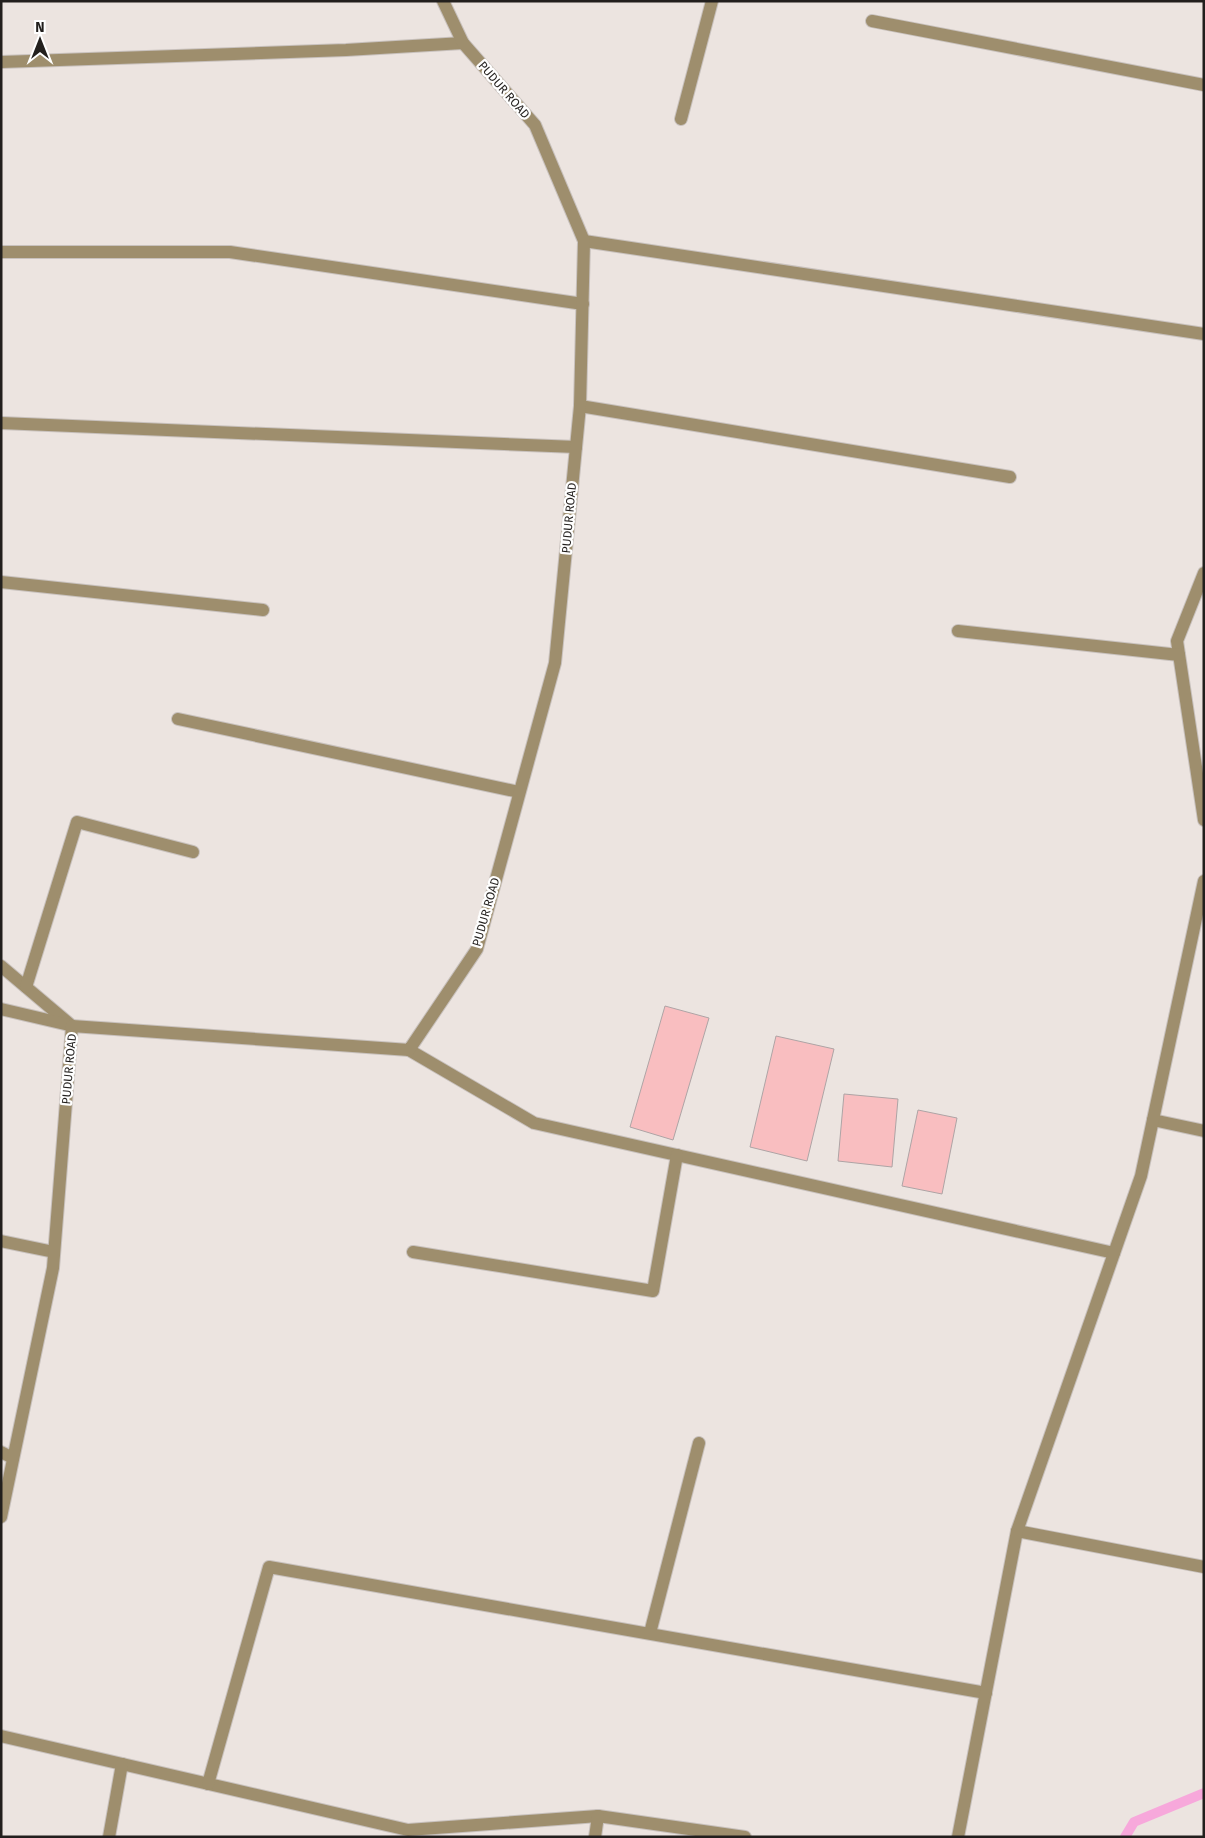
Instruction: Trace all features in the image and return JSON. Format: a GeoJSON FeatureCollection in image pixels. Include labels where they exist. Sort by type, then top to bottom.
{"type":"FeatureCollection","features":[{"type":"Feature","properties":{"kind":"street","name":"PUDUR ROAD"},"geometry":{"type":"LineString","coordinates":[[1,1517],[51,1278],[72,1026],[409,1050],[477,949],[555,663],[580,406],[584,241],[535,125],[463,43],[443,1]]}},
{"type":"Feature","properties":{"kind":"street"},"geometry":{"type":"LineString","coordinates":[[681,119],[712,1]]}},
{"type":"Feature","properties":{"kind":"street"},"geometry":{"type":"LineString","coordinates":[[872,21],[1204,85]]}},
{"type":"Feature","properties":{"kind":"street"},"geometry":{"type":"LineString","coordinates":[[1,62],[346,50],[463,43]]}},
{"type":"Feature","properties":{"kind":"street"},"geometry":{"type":"LineString","coordinates":[[584,241],[1204,334]]}},
{"type":"Feature","properties":{"kind":"street"},"geometry":{"type":"LineString","coordinates":[[1,252],[230,252],[582,304]]}},
{"type":"Feature","properties":{"kind":"street"},"geometry":{"type":"LineString","coordinates":[[580,406],[1010,477]]}},
{"type":"Feature","properties":{"kind":"street"},"geometry":{"type":"LineString","coordinates":[[1,423],[576,447]]}},
{"type":"Feature","properties":{"kind":"street"},"geometry":{"type":"LineString","coordinates":[[1204,574],[1177,641],[1204,820]]}},
{"type":"Feature","properties":{"kind":"street"},"geometry":{"type":"LineString","coordinates":[[1,582],[263,610]]}},
{"type":"Feature","properties":{"kind":"street"},"geometry":{"type":"LineString","coordinates":[[958,631],[1179,655]]}},
{"type":"Feature","properties":{"kind":"street"},"geometry":{"type":"LineString","coordinates":[[178,719],[520,792]]}},
{"type":"Feature","properties":{"kind":"street"},"geometry":{"type":"LineString","coordinates":[[26,987],[77,822],[193,852]]}},
{"type":"Feature","properties":{"kind":"street"},"geometry":{"type":"LineString","coordinates":[[958,1837],[1017,1531],[1141,1176],[1204,880]]}},
{"type":"Feature","properties":{"kind":"street"},"geometry":{"type":"LineString","coordinates":[[1,966],[72,1026]]}},
{"type":"Feature","properties":{"kind":"street"},"geometry":{"type":"LineString","coordinates":[[1,1009],[72,1026]]}},
{"type":"Feature","properties":{"kind":"street"},"geometry":{"type":"LineString","coordinates":[[409,1050],[534,1123],[1114,1253]]}},
{"type":"Feature","properties":{"kind":"street"},"geometry":{"type":"LineString","coordinates":[[1153,1120],[1204,1131]]}},
{"type":"Feature","properties":{"kind":"street"},"geometry":{"type":"LineString","coordinates":[[413,1252],[653,1291],[677,1155]]}},
{"type":"Feature","properties":{"kind":"street"},"geometry":{"type":"LineString","coordinates":[[1,1241],[54,1252]]}},
{"type":"Feature","properties":{"kind":"street"},"geometry":{"type":"LineString","coordinates":[[650,1633],[699,1443]]}},
{"type":"Feature","properties":{"kind":"street"},"geometry":{"type":"LineString","coordinates":[[1,1452],[13,1458]]}},
{"type":"Feature","properties":{"kind":"street"},"geometry":{"type":"LineString","coordinates":[[1017,1531],[1204,1567]]}},
{"type":"Feature","properties":{"kind":"street"},"geometry":{"type":"LineString","coordinates":[[208,1784],[269,1566],[986,1693]]}},
{"type":"Feature","properties":{"kind":"street"},"geometry":{"type":"LineString","coordinates":[[1,1736],[408,1830],[598,1816],[745,1837]]}},
{"type":"Feature","properties":{"kind":"street"},"geometry":{"type":"LineString","coordinates":[[108,1837],[122,1764]]}},
{"type":"Feature","properties":{"kind":"street"},"geometry":{"type":"LineString","coordinates":[[595,1837],[598,1816]]}},
{"type":"Feature","properties":{"kind":"building"},"geometry":{"type":"Polygon","coordinates":[[[665,1006],[709,1018],[673,1140],[630,1127],[665,1006]]]}},
{"type":"Feature","properties":{"kind":"building"},"geometry":{"type":"Polygon","coordinates":[[[776,1036],[834,1049],[807,1161],[750,1147],[776,1036]]]}},
{"type":"Feature","properties":{"kind":"building"},"geometry":{"type":"Polygon","coordinates":[[[844,1094],[898,1099],[892,1167],[838,1161],[844,1094]]]}},
{"type":"Feature","properties":{"kind":"building"},"geometry":{"type":"Polygon","coordinates":[[[918,1110],[957,1118],[942,1194],[902,1186],[918,1110]]]}},
{"type":"Feature","properties":{"kind":"waterway"},"geometry":{"type":"LineString","coordinates":[[1125,1837],[1134,1822],[1204,1793]]}}]}
